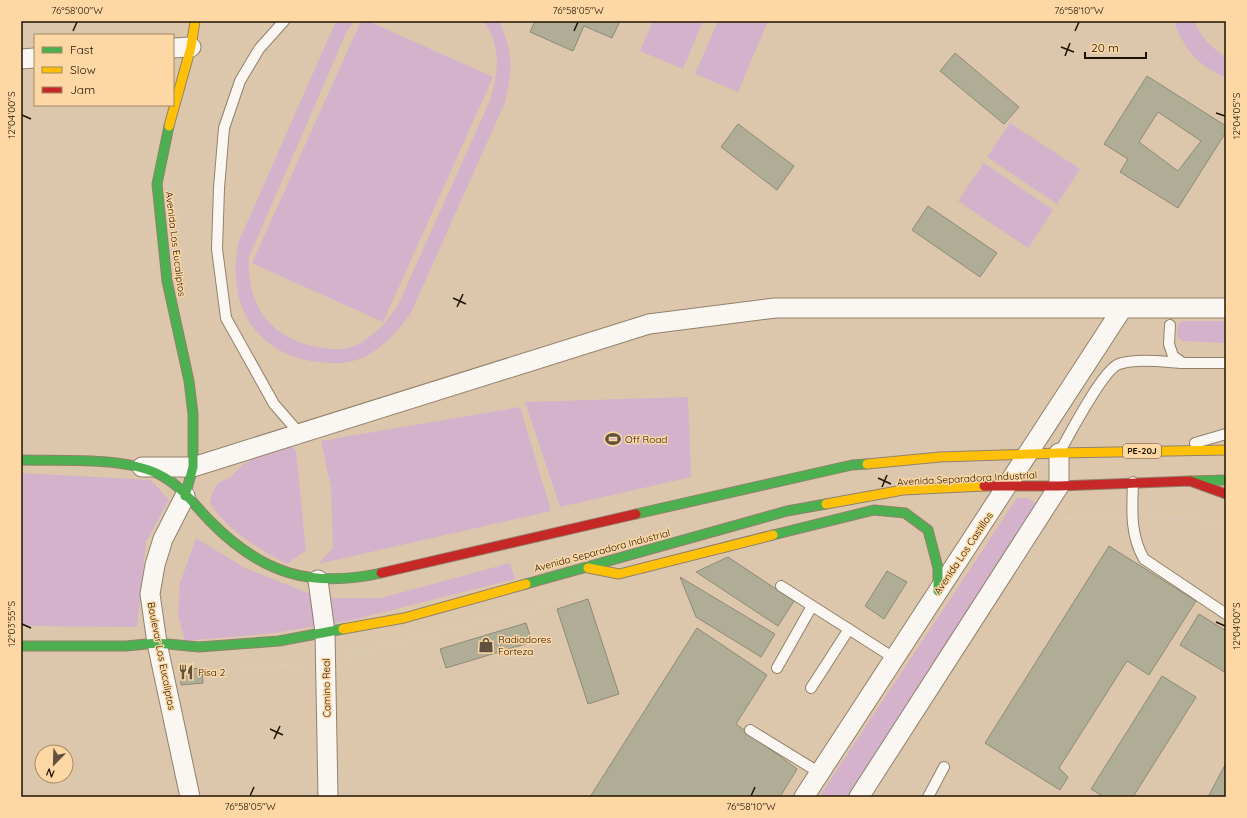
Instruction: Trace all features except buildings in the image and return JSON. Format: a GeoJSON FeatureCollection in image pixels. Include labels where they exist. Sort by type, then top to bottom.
{"type":"FeatureCollection","features":[{"type":"Feature","properties":{"kind":"main road","name":"Avenida Los Eucaliptos"},"geometry":{"type":"LineString","coordinates":[[174,88],[182,47],[195,21]]}},
{"type":"Feature","properties":{"kind":"main road","name":"Avenida Los Eucaliptos"},"geometry":{"type":"LineString","coordinates":[[170,106],[157,184],[167,281],[189,381],[193,414],[193,467],[185,496]]}},
{"type":"Feature","properties":{"kind":"main road","name":"PE-20J"},"geometry":{"type":"LineString","coordinates":[[1059,453],[1226,450]]}},
{"type":"Feature","properties":{"kind":"main road","name":"Avenida Separadora Industrial"},"geometry":{"type":"LineString","coordinates":[[21,460],[120,464],[141,467],[164,477],[217,528],[268,565],[290,574],[318,580],[357,578],[852,465],[940,458],[1059,453]]}},
{"type":"Feature","properties":{"kind":"main road","name":"Avenida Separadora Industrial"},"geometry":{"type":"LineString","coordinates":[[21,646],[126,646],[157,643],[199,647],[279,641],[404,618],[787,511],[903,490],[1007,485],[1058,486],[1133,482],[1226,480]]}},
{"type":"Feature","properties":{"kind":"main road"},"geometry":{"type":"LineString","coordinates":[[1190,481],[1226,494]]}},
{"type":"Feature","properties":{"kind":"main road"},"geometry":{"type":"LineString","coordinates":[[583,567],[618,574],[874,510],[905,513],[928,530],[938,568],[938,591]]}},
{"type":"Feature","properties":{"kind":"street"},"geometry":{"type":"LineString","coordinates":[[21,59],[34,58]]}},
{"type":"Feature","properties":{"kind":"street"},"geometry":{"type":"LineString","coordinates":[[141,467],[193,467],[649,324],[775,308],[1226,308]]}},
{"type":"Feature","properties":{"kind":"street","name":"Avenida Los Castillos"},"geometry":{"type":"LineString","coordinates":[[804,797],[1122,309]]}},
{"type":"Feature","properties":{"kind":"street"},"geometry":{"type":"LineString","coordinates":[[859,797],[1058,486],[1059,453]]}},
{"type":"Feature","properties":{"kind":"street","name":"Boulevar Los Eucaliptos"},"geometry":{"type":"LineString","coordinates":[[185,496],[163,539],[155,564],[150,594],[157,643],[190,797]]}},
{"type":"Feature","properties":{"kind":"street","name":"Camino Real"},"geometry":{"type":"LineString","coordinates":[[318,580],[325,632],[328,797]]}},
{"type":"Feature","properties":{"kind":"lane"},"geometry":{"type":"LineString","coordinates":[[284,21],[259,49],[240,81],[224,128],[219,188],[217,249],[226,318],[274,404],[300,434]]}},
{"type":"Feature","properties":{"kind":"lane"},"geometry":{"type":"LineString","coordinates":[[1170,325],[1169,344],[1173,356],[1183,363]]}},
{"type":"Feature","properties":{"kind":"lane"},"geometry":{"type":"LineString","coordinates":[[1059,453],[1101,382],[1116,364],[1150,361],[1226,364]]}},
{"type":"Feature","properties":{"kind":"lane"},"geometry":{"type":"LineString","coordinates":[[1167,450],[1226,434]]}},
{"type":"Feature","properties":{"kind":"lane"},"geometry":{"type":"LineString","coordinates":[[1133,482],[1132,525],[1139,550],[1144,559],[1226,614]]}},
{"type":"Feature","properties":{"kind":"lane"},"geometry":{"type":"LineString","coordinates":[[781,586],[894,658]]}},
{"type":"Feature","properties":{"kind":"lane"},"geometry":{"type":"LineString","coordinates":[[777,668],[812,606]]}},
{"type":"Feature","properties":{"kind":"lane"},"geometry":{"type":"LineString","coordinates":[[811,688],[848,629]]}},
{"type":"Feature","properties":{"kind":"lane"},"geometry":{"type":"LineString","coordinates":[[750,730],[820,773]]}},
{"type":"Feature","properties":{"kind":"lane"},"geometry":{"type":"LineString","coordinates":[[928,797],[944,767]]}},
{"type":"Feature","properties":{"kind":"shaded area"},"geometry":{"type":"Polygon","coordinates":[[[336,21],[355,21],[347,31],[249,257],[249,274],[252,290],[257,304],[264,316],[274,327],[286,336],[317,347],[345,349],[361,343],[379,329],[398,305],[489,103],[492,93],[495,82],[497,60],[496,50],[489,30],[482,21],[499,21],[507,42],[510,70],[505,102],[411,313],[386,342],[371,353],[353,361],[327,363],[311,361],[290,355],[272,346],[258,333],[247,318],[240,301],[236,282],[236,262],[239,241],[336,21]]]}},
{"type":"Feature","properties":{"kind":"shaded area"},"geometry":{"type":"Polygon","coordinates":[[[361,21],[368,21],[493,77],[383,322],[252,263],[361,21]]]}},
{"type":"Feature","properties":{"kind":"shaded area"},"geometry":{"type":"Polygon","coordinates":[[[653,21],[703,21],[683,69],[640,51],[653,21]]]}},
{"type":"Feature","properties":{"kind":"shaded area"},"geometry":{"type":"Polygon","coordinates":[[[718,21],[768,21],[738,92],[695,74],[718,21]]]}},
{"type":"Feature","properties":{"kind":"shaded area"},"geometry":{"type":"Polygon","coordinates":[[[1174,21],[1194,21],[1207,42],[1226,57],[1226,78],[1207,68],[1193,56],[1182,40],[1174,21]]]}},
{"type":"Feature","properties":{"kind":"shaded area"},"geometry":{"type":"Polygon","coordinates":[[[1010,123],[1080,169],[1057,204],[987,157],[1010,123]]]}},
{"type":"Feature","properties":{"kind":"shaded area"},"geometry":{"type":"Polygon","coordinates":[[[984,163],[1053,210],[1028,248],[958,201],[984,163]]]}},
{"type":"Feature","properties":{"kind":"shaded area"},"geometry":{"type":"Polygon","coordinates":[[[1183,321],[1226,321],[1226,343],[1183,341],[1177,337],[1178,325],[1183,321]]]}},
{"type":"Feature","properties":{"kind":"shaded area","name":"Off Road"},"geometry":{"type":"Polygon","coordinates":[[[688,397],[691,477],[560,507],[525,402],[688,397]]]}},
{"type":"Feature","properties":{"kind":"shaded area"},"geometry":{"type":"Polygon","coordinates":[[[520,407],[551,511],[318,564],[333,548],[331,487],[321,441],[520,407]]]}},
{"type":"Feature","properties":{"kind":"shaded area"},"geometry":{"type":"Polygon","coordinates":[[[289,443],[296,451],[306,550],[287,564],[265,552],[235,531],[226,523],[210,503],[213,491],[218,483],[231,477],[243,464],[289,443]]]}},
{"type":"Feature","properties":{"kind":"shaded area"},"geometry":{"type":"Polygon","coordinates":[[[21,473],[151,480],[169,500],[146,542],[137,627],[21,626],[21,473]]]}},
{"type":"Feature","properties":{"kind":"shaded area"},"geometry":{"type":"Polygon","coordinates":[[[1017,498],[1028,498],[1037,504],[851,797],[821,797],[821,794],[1017,498]]]}},
{"type":"Feature","properties":{"kind":"shaded area"},"geometry":{"type":"Polygon","coordinates":[[[196,538],[245,568],[320,598],[381,598],[510,563],[515,579],[352,620],[275,633],[185,641],[178,615],[180,583],[196,538]]]}},
{"type":"Feature","properties":{"kind":"traffic: fast"},"geometry":{"type":"LineString","coordinates":[[169,126],[157,184],[167,281],[189,381],[193,414],[193,467],[185,496]]}},
{"type":"Feature","properties":{"kind":"traffic: fast"},"geometry":{"type":"LineString","coordinates":[[21,460],[95,461],[133,466],[149,470],[171,481],[229,539],[268,565],[309,577],[332,579],[381,573]]}},
{"type":"Feature","properties":{"kind":"traffic: fast"},"geometry":{"type":"LineString","coordinates":[[636,514],[852,465],[867,464]]}},
{"type":"Feature","properties":{"kind":"traffic: fast"},"geometry":{"type":"LineString","coordinates":[[1190,481],[1226,480]]}},
{"type":"Feature","properties":{"kind":"traffic: fast"},"geometry":{"type":"LineString","coordinates":[[526,584],[787,511],[826,504]]}},
{"type":"Feature","properties":{"kind":"traffic: fast"},"geometry":{"type":"LineString","coordinates":[[773,535],[874,510],[905,513],[928,530],[938,568],[938,591]]}},
{"type":"Feature","properties":{"kind":"traffic: fast"},"geometry":{"type":"LineString","coordinates":[[21,646],[126,646],[157,643],[199,647],[279,641],[343,629]]}},
{"type":"Feature","properties":{"kind":"traffic: slow"},"geometry":{"type":"LineString","coordinates":[[169,126],[191,47],[195,21]]}},
{"type":"Feature","properties":{"kind":"traffic: slow"},"geometry":{"type":"LineString","coordinates":[[1059,453],[1226,450]]}},
{"type":"Feature","properties":{"kind":"traffic: slow"},"geometry":{"type":"LineString","coordinates":[[867,464],[940,457],[1059,453]]}},
{"type":"Feature","properties":{"kind":"traffic: slow"},"geometry":{"type":"LineString","coordinates":[[826,504],[903,490],[984,486]]}},
{"type":"Feature","properties":{"kind":"traffic: slow"},"geometry":{"type":"LineString","coordinates":[[588,568],[619,574],[773,535]]}},
{"type":"Feature","properties":{"kind":"traffic: slow"},"geometry":{"type":"LineString","coordinates":[[343,629],[404,618],[526,584]]}},
{"type":"Feature","properties":{"kind":"traffic: jam"},"geometry":{"type":"LineString","coordinates":[[984,486],[1059,486],[1190,481],[1226,494]]}},
{"type":"Feature","properties":{"kind":"traffic: jam"},"geometry":{"type":"LineString","coordinates":[[381,573],[636,514]]}},
{"type":"Feature","properties":{"kind":"place","name":"Off Road"},"geometry":{"type":"Point","coordinates":[613,439]}},
{"type":"Feature","properties":{"kind":"place","name":"Radiadores Forteza"},"geometry":{"type":"Point","coordinates":[486,645]}},
{"type":"Feature","properties":{"kind":"place","name":"Pisa 2"},"geometry":{"type":"Point","coordinates":[186,672]}}]}
